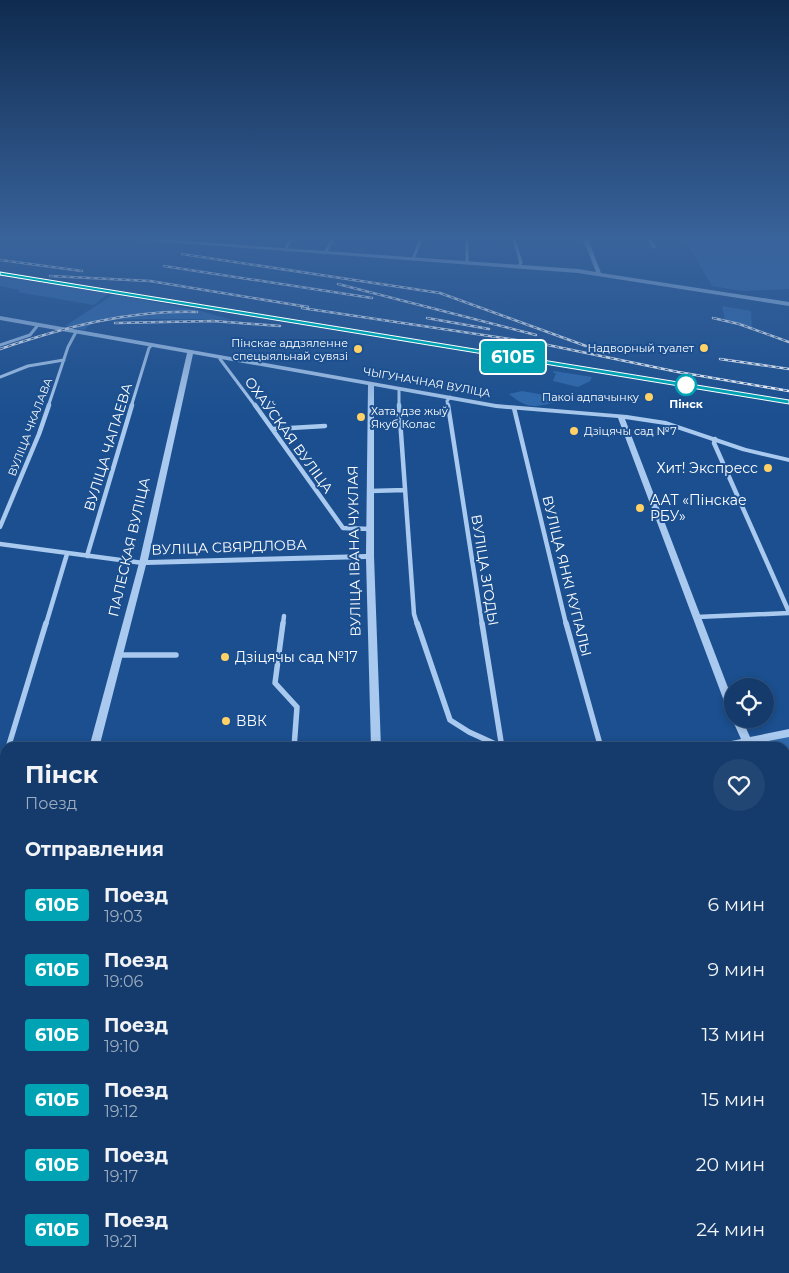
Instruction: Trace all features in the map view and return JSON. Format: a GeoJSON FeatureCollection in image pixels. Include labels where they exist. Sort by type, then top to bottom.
{"type":"FeatureCollection","features":[{"type":"Feature","properties":{"kind":"street"},"geometry":{"type":"LineString","coordinates":[[754,298],[789,304]]}},
{"type":"Feature","properties":{"kind":"street","name":"ЧЫГУНАЧНАЯ ВУЛІЦА"},"geometry":{"type":"LineString","coordinates":[[0,318],[514,408],[621,417],[666,423],[757,454],[789,460]]}},
{"type":"Feature","properties":{"kind":"street"},"geometry":{"type":"LineString","coordinates":[[0,345],[30,335],[38,325]]}},
{"type":"Feature","properties":{"kind":"street","name":"ВУЛІЦА ЧКАЛАВА"},"geometry":{"type":"LineString","coordinates":[[0,527],[39,434],[68,347],[76,332]]}},
{"type":"Feature","properties":{"kind":"street","name":"ВУЛІЦА ЧАПАЕВА"},"geometry":{"type":"LineString","coordinates":[[87,556],[149,348],[152,345]]}},
{"type":"Feature","properties":{"kind":"street","name":"ПАЛЕСКАЯ ВУЛІЦА"},"geometry":{"type":"LineString","coordinates":[[95,742],[142,563],[190,352]]}},
{"type":"Feature","properties":{"kind":"street","name":"ОХАЎСКАЯ ВУЛІЦА"},"geometry":{"type":"LineString","coordinates":[[221,357],[220,359],[273,429],[343,528],[370,529]]}},
{"type":"Feature","properties":{"kind":"street"},"geometry":{"type":"LineString","coordinates":[[0,377],[28,366],[64,360]]}},
{"type":"Feature","properties":{"kind":"street","name":"ВУЛІЦА ІВАНА ЧУКЛАЯ"},"geometry":{"type":"LineString","coordinates":[[371,383],[370,556],[376,742]]}},
{"type":"Feature","properties":{"kind":"street"},"geometry":{"type":"LineString","coordinates":[[399,388],[414,614],[450,720],[469,732],[491,742]]}},
{"type":"Feature","properties":{"kind":"street","name":"ВУЛІЦА ЗГОДЫ"},"geometry":{"type":"LineString","coordinates":[[450,397],[448,401],[501,742]]}},
{"type":"Feature","properties":{"kind":"street","name":"ВУЛІЦА ЯНКІ КУПАЛЫ"},"geometry":{"type":"LineString","coordinates":[[514,408],[569,636],[599,742]]}},
{"type":"Feature","properties":{"kind":"street"},"geometry":{"type":"LineString","coordinates":[[621,417],[724,687]]}},
{"type":"Feature","properties":{"kind":"street"},"geometry":{"type":"LineString","coordinates":[[273,429],[325,426]]}},
{"type":"Feature","properties":{"kind":"street"},"geometry":{"type":"LineString","coordinates":[[698,617],[789,612],[714,443],[715,439]]}},
{"type":"Feature","properties":{"kind":"street"},"geometry":{"type":"LineString","coordinates":[[370,491],[405,490]]}},
{"type":"Feature","properties":{"kind":"street","name":"ВУЛІЦА СВЯРДЛОВА"},"geometry":{"type":"LineString","coordinates":[[0,544],[142,563],[370,556]]}},
{"type":"Feature","properties":{"kind":"street"},"geometry":{"type":"LineString","coordinates":[[10,742],[67,554]]}},
{"type":"Feature","properties":{"kind":"street"},"geometry":{"type":"LineString","coordinates":[[284,616],[275,683],[297,707],[294,742]]}},
{"type":"Feature","properties":{"kind":"street"},"geometry":{"type":"LineString","coordinates":[[117,655],[176,654]]}},
{"type":"Feature","properties":{"kind":"street"},"geometry":{"type":"LineString","coordinates":[[741,728],[747,742]]}},
{"type":"Feature","properties":{"kind":"street"},"geometry":{"type":"LineString","coordinates":[[758,742],[789,733]]}},
{"type":"Feature","properties":{"kind":"shaded area"},"geometry":{"type":"Polygon","coordinates":[[[55,298],[102,298],[94,305],[55,298]]]}},
{"type":"Feature","properties":{"kind":"shaded area"},"geometry":{"type":"Polygon","coordinates":[[[107,298],[137,298],[201,311],[232,320],[115,320],[99,322],[90,325],[84,330],[65,326],[107,298]]]}},
{"type":"Feature","properties":{"kind":"shaded area"},"geometry":{"type":"Polygon","coordinates":[[[722,306],[751,311],[752,328],[725,320],[722,306]]]}},
{"type":"Feature","properties":{"kind":"shaded area"},"geometry":{"type":"Polygon","coordinates":[[[554,371],[592,377],[590,381],[578,387],[553,381],[556,373],[553,373],[554,371]]]}},
{"type":"Feature","properties":{"kind":"shaded area"},"geometry":{"type":"Polygon","coordinates":[[[522,391],[556,397],[558,399],[557,402],[531,406],[522,403],[509,394],[522,391]]]}},
{"type":"Feature","properties":{"kind":"shaded area"},"geometry":{"type":"Polygon","coordinates":[[[789,736],[789,742],[762,742],[789,736]]]}},
{"type":"Feature","properties":{"kind":"railway"},"geometry":{"type":"LineString","coordinates":[[150,298],[789,402]]}},
{"type":"Feature","properties":{"kind":"railway"},"geometry":{"type":"LineString","coordinates":[[256,298],[308,307]]}},
{"type":"Feature","properties":{"kind":"railway"},"geometry":{"type":"LineString","coordinates":[[394,298],[536,335]]}},
{"type":"Feature","properties":{"kind":"railway"},"geometry":{"type":"LineString","coordinates":[[455,298],[586,346]]}},
{"type":"Feature","properties":{"kind":"railway"},"geometry":{"type":"LineString","coordinates":[[302,308],[543,344],[678,372],[789,391]]}},
{"type":"Feature","properties":{"kind":"railway"},"geometry":{"type":"LineString","coordinates":[[0,349],[73,327],[121,317],[171,312],[197,312]]}},
{"type":"Feature","properties":{"kind":"railway"},"geometry":{"type":"LineString","coordinates":[[427,318],[489,329]]}},
{"type":"Feature","properties":{"kind":"railway"},"geometry":{"type":"LineString","coordinates":[[713,318],[739,324],[789,342]]}},
{"type":"Feature","properties":{"kind":"railway"},"geometry":{"type":"LineString","coordinates":[[115,323],[213,321],[280,326]]}},
{"type":"Feature","properties":{"kind":"railway"},"geometry":{"type":"LineString","coordinates":[[720,359],[789,369]]}},
{"type":"Feature","properties":{"kind":"train","name":"610Б"},"geometry":{"type":"LineString","coordinates":[[152,298],[789,402]]}},
{"type":"Feature","properties":{"kind":"place","name":"Надворный туалет"},"geometry":{"type":"Point","coordinates":[704,348]}},
{"type":"Feature","properties":{"kind":"place","name":"Пінскае аддзяленне спецыяльнай сувязі"},"geometry":{"type":"Point","coordinates":[358,349]}},
{"type":"Feature","properties":{"kind":"place","name":"Пінск"},"geometry":{"type":"Point","coordinates":[686,385]}},
{"type":"Feature","properties":{"kind":"place","name":"Пакоі адпачынку"},"geometry":{"type":"Point","coordinates":[649,397]}},
{"type":"Feature","properties":{"kind":"place","name":"Хата, дзе жыў Якуб Колас"},"geometry":{"type":"Point","coordinates":[361,417]}},
{"type":"Feature","properties":{"kind":"place","name":"Дзіцячы сад №7"},"geometry":{"type":"Point","coordinates":[574,431]}},
{"type":"Feature","properties":{"kind":"place","name":"Хит! Экспресс"},"geometry":{"type":"Point","coordinates":[768,468]}},
{"type":"Feature","properties":{"kind":"place","name":"ААТ «Пінскае РБУ»"},"geometry":{"type":"Point","coordinates":[640,508]}},
{"type":"Feature","properties":{"kind":"place","name":"Дзіцячы сад №17"},"geometry":{"type":"Point","coordinates":[225,657]}},
{"type":"Feature","properties":{"kind":"place","name":"ВВК"},"geometry":{"type":"Point","coordinates":[226,721]}}]}
